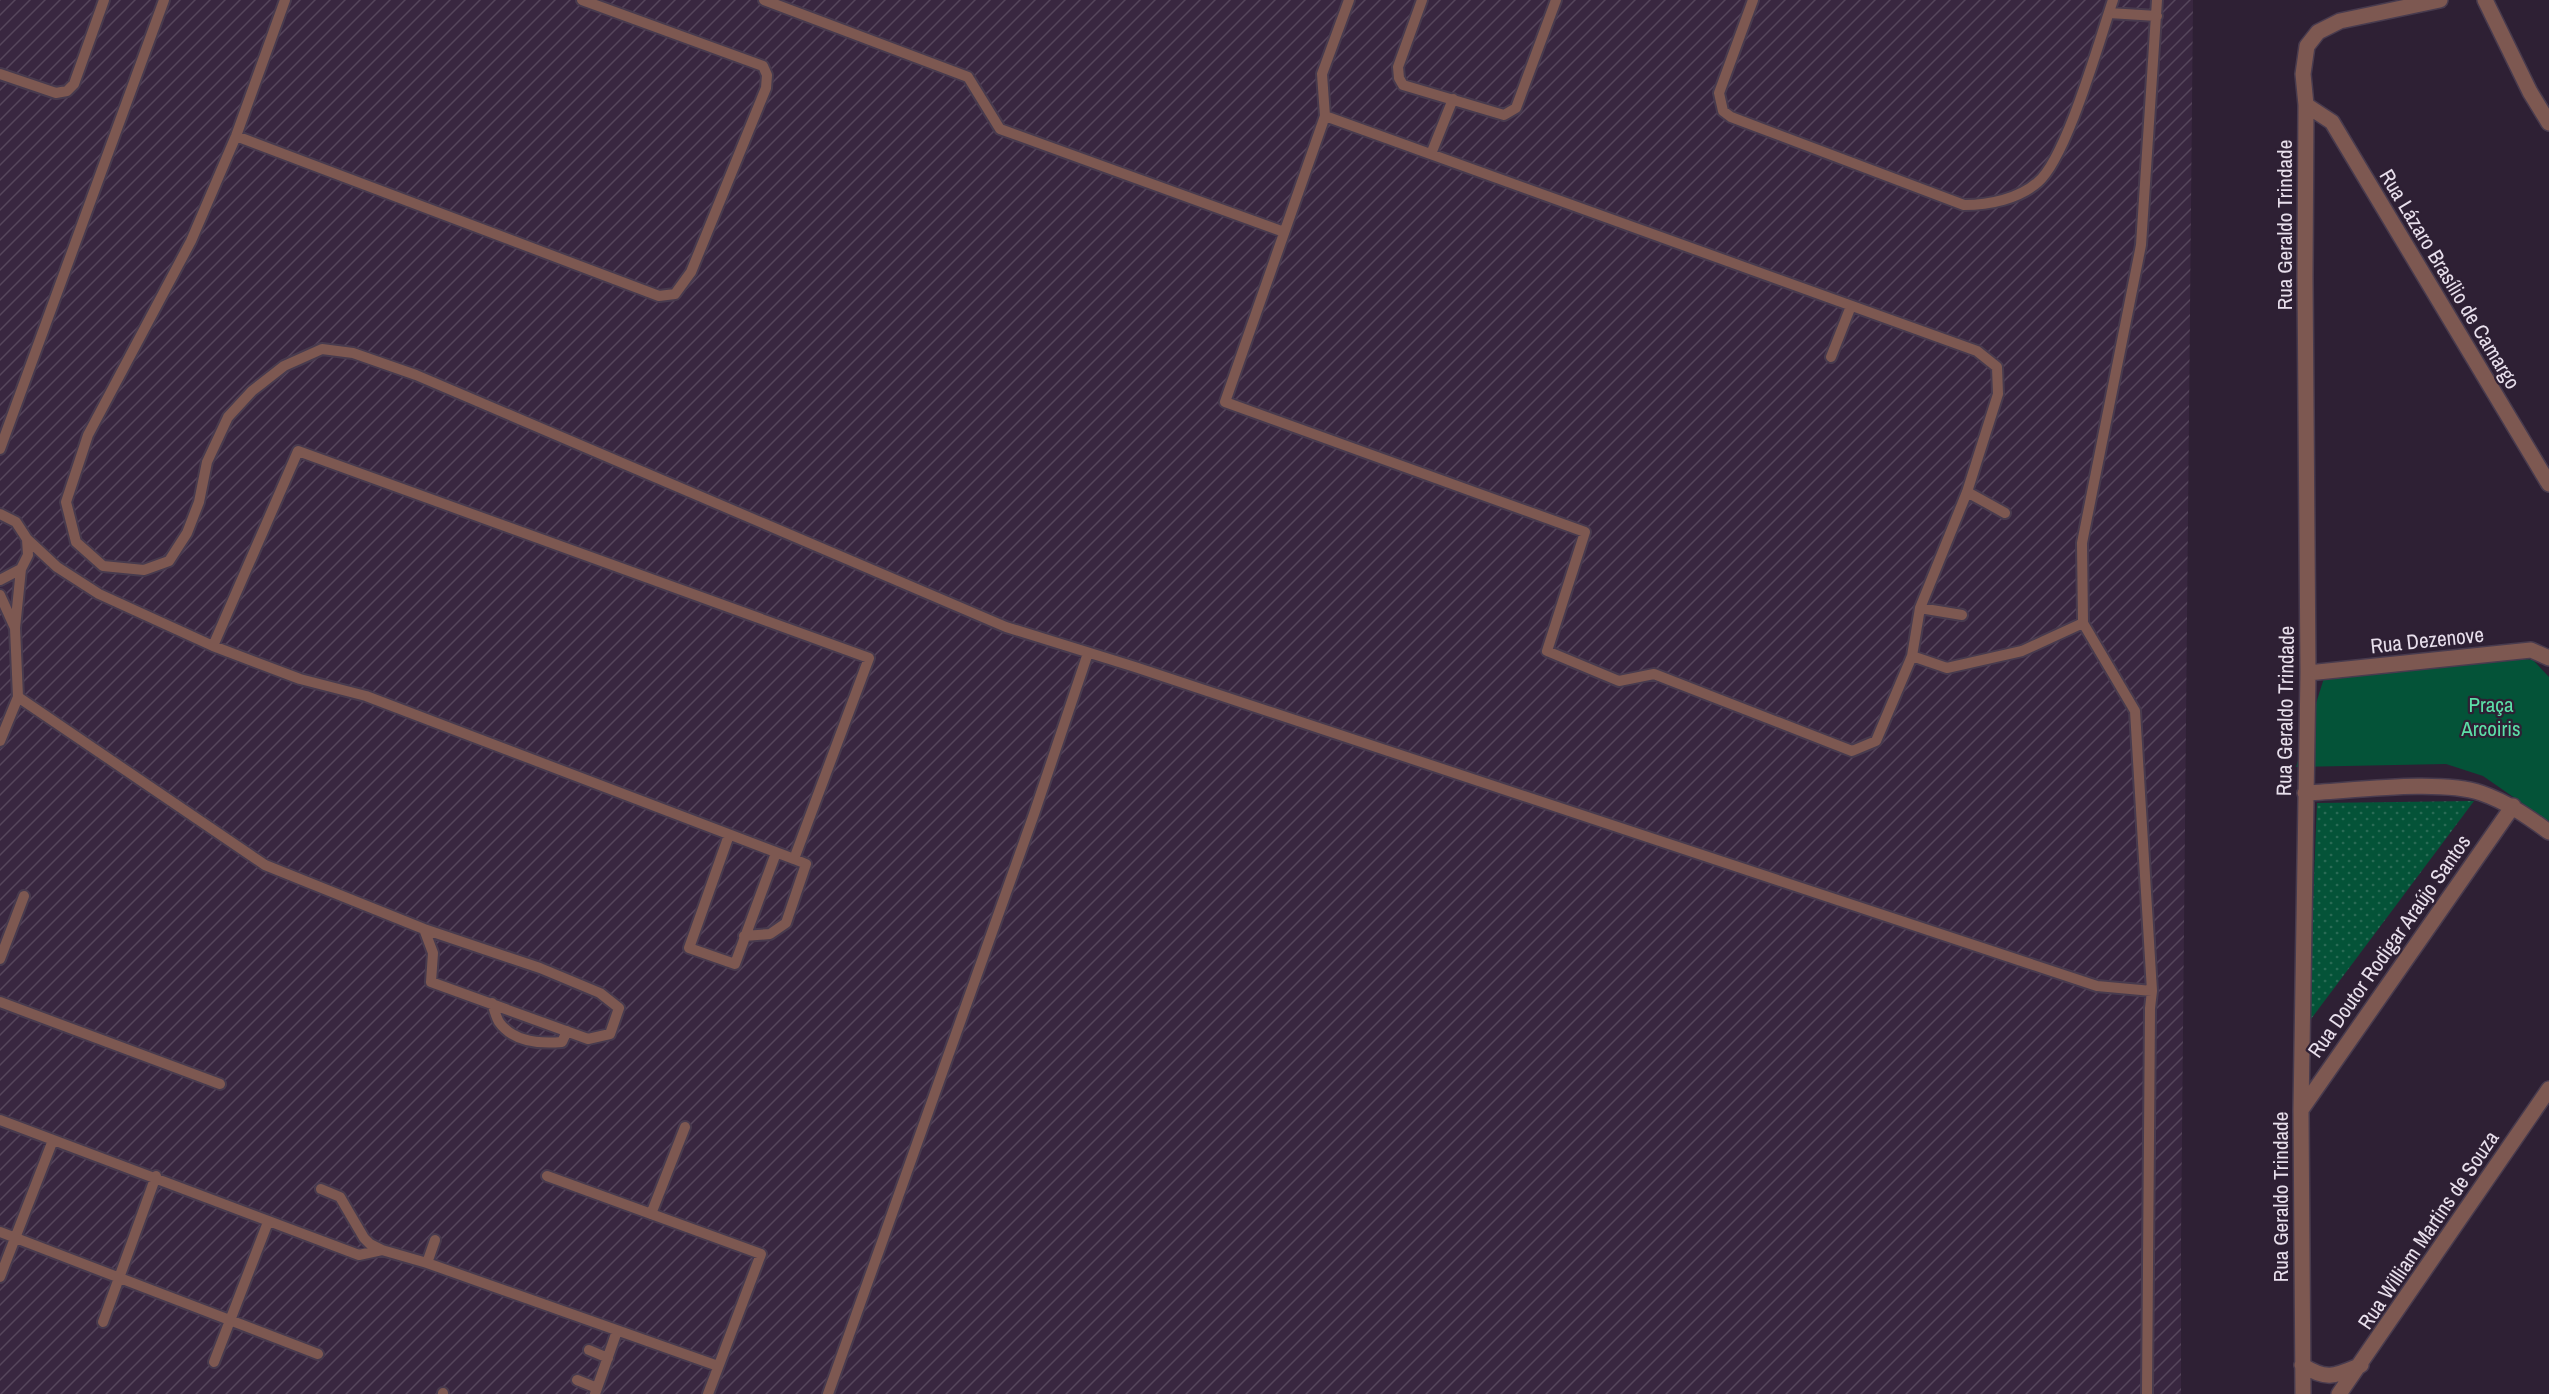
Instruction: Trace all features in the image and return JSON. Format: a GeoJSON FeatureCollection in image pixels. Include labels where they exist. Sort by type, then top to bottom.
{"type":"FeatureCollection","features":[{"type":"Feature","properties":{"kind":"street","name":"Rua Geraldo Trindade"},"geometry":{"type":"LineString","coordinates":[[2303,1394],[2301,1110],[2308,673],[2306,105],[2303,74],[2307,46],[2318,32],[2340,21],[2440,0]]}},
{"type":"Feature","properties":{"kind":"street"},"geometry":{"type":"LineString","coordinates":[[2485,0],[2530,92],[2549,123]]}},
{"type":"Feature","properties":{"kind":"street","name":"Rua Lázaro Brasílio de Camargo"},"geometry":{"type":"LineString","coordinates":[[2306,105],[2332,122],[2549,484]]}},
{"type":"Feature","properties":{"kind":"street","name":"Rua Dezenove"},"geometry":{"type":"LineString","coordinates":[[2308,673],[2531,650],[2549,658]]}},
{"type":"Feature","properties":{"kind":"street"},"geometry":{"type":"LineString","coordinates":[[2305,793],[2440,787],[2478,792],[2513,806],[2549,832]]}},
{"type":"Feature","properties":{"kind":"street","name":"Rua Doutor Rodigar Araújo Santos"},"geometry":{"type":"LineString","coordinates":[[2301,1110],[2513,806]]}},
{"type":"Feature","properties":{"kind":"street","name":"Rua William Martins de Souza"},"geometry":{"type":"LineString","coordinates":[[2339,1394],[2549,1089]]}},
{"type":"Feature","properties":{"kind":"street"},"geometry":{"type":"LineString","coordinates":[[2302,1365],[2314,1373],[2332,1377],[2361,1365]]}},
{"type":"Feature","properties":{"kind":"lane"},"geometry":{"type":"LineString","coordinates":[[0,74],[56,93],[67,91],[74,84],[104,0]]}},
{"type":"Feature","properties":{"kind":"lane"},"geometry":{"type":"LineString","coordinates":[[0,449],[164,0]]}},
{"type":"Feature","properties":{"kind":"lane"},"geometry":{"type":"LineString","coordinates":[[285,0],[236,136],[192,241],[88,435],[66,502],[76,542],[104,566],[144,570],[169,561],[187,533],[199,502],[207,462],[228,417],[252,391],[284,366],[322,349],[353,353],[416,375],[1006,627],[2097,986],[2152,991]]}},
{"type":"Feature","properties":{"kind":"lane"},"geometry":{"type":"LineString","coordinates":[[236,136],[659,296],[675,294],[691,272],[766,88],[767,75],[763,66],[582,0]]}},
{"type":"Feature","properties":{"kind":"lane"},"geometry":{"type":"LineString","coordinates":[[764,0],[968,77],[1000,129],[1284,232]]}},
{"type":"Feature","properties":{"kind":"lane"},"geometry":{"type":"LineString","coordinates":[[1324,116],[1977,351],[1996,367],[1998,394],[1967,492],[1920,608],[1912,656],[1876,741],[1852,751],[1654,674],[1619,681],[1547,651],[1585,532],[1225,402],[1324,116],[1322,74],[1350,0]]}},
{"type":"Feature","properties":{"kind":"lane"},"geometry":{"type":"LineString","coordinates":[[1422,0],[1398,67],[1399,78],[1403,85],[1504,114],[1516,108],[1556,0]]}},
{"type":"Feature","properties":{"kind":"lane"},"geometry":{"type":"LineString","coordinates":[[1753,0],[1719,93],[1723,111],[1731,117],[1964,205],[1983,205],[2024,193],[2040,181],[2063,144],[2113,0]]}},
{"type":"Feature","properties":{"kind":"lane"},"geometry":{"type":"LineString","coordinates":[[2147,1394],[2152,991],[2135,711],[2084,623],[2082,543],[2141,245],[2157,0]]}},
{"type":"Feature","properties":{"kind":"lane"},"geometry":{"type":"LineString","coordinates":[[2109,13],[2157,16]]}},
{"type":"Feature","properties":{"kind":"lane"},"geometry":{"type":"LineString","coordinates":[[1431,154],[1453,99]]}},
{"type":"Feature","properties":{"kind":"lane"},"geometry":{"type":"LineString","coordinates":[[1832,357],[1851,306]]}},
{"type":"Feature","properties":{"kind":"lane"},"geometry":{"type":"LineString","coordinates":[[213,646],[298,451],[869,658],[794,860]]}},
{"type":"Feature","properties":{"kind":"lane"},"geometry":{"type":"LineString","coordinates":[[1967,492],[2005,513]]}},
{"type":"Feature","properties":{"kind":"lane"},"geometry":{"type":"LineString","coordinates":[[0,514],[16,522],[27,539],[57,567],[99,594],[213,646],[300,679],[366,696],[806,864],[786,922],[770,934],[744,936]]}},
{"type":"Feature","properties":{"kind":"lane"},"geometry":{"type":"LineString","coordinates":[[0,741],[18,696],[15,628],[21,569],[28,555],[27,539]]}},
{"type":"Feature","properties":{"kind":"lane"},"geometry":{"type":"LineString","coordinates":[[0,580],[21,569]]}},
{"type":"Feature","properties":{"kind":"lane"},"geometry":{"type":"LineString","coordinates":[[0,595],[15,628]]}},
{"type":"Feature","properties":{"kind":"lane"},"geometry":{"type":"LineString","coordinates":[[1920,608],[1962,615]]}},
{"type":"Feature","properties":{"kind":"lane"},"geometry":{"type":"LineString","coordinates":[[1912,656],[1947,668],[2022,651],[2084,623]]}},
{"type":"Feature","properties":{"kind":"lane"},"geometry":{"type":"LineString","coordinates":[[828,1394],[1034,814],[1088,653]]}},
{"type":"Feature","properties":{"kind":"lane"},"geometry":{"type":"LineString","coordinates":[[18,696],[265,865],[424,929],[570,980],[600,993],[619,1008],[610,1034],[588,1039],[431,982],[432,954],[424,929]]}},
{"type":"Feature","properties":{"kind":"lane"},"geometry":{"type":"LineString","coordinates":[[729,835],[689,946],[711,955],[735,964],[776,853]]}},
{"type":"Feature","properties":{"kind":"lane"},"geometry":{"type":"LineString","coordinates":[[0,959],[24,896]]}},
{"type":"Feature","properties":{"kind":"lane"},"geometry":{"type":"LineString","coordinates":[[0,1002],[220,1084]]}},
{"type":"Feature","properties":{"kind":"lane"},"geometry":{"type":"LineString","coordinates":[[492,1004],[499,1022],[515,1036],[544,1044],[562,1042],[567,1031]]}},
{"type":"Feature","properties":{"kind":"lane"},"geometry":{"type":"LineString","coordinates":[[0,1120],[156,1176],[268,1222],[359,1255],[382,1250]]}},
{"type":"Feature","properties":{"kind":"lane"},"geometry":{"type":"LineString","coordinates":[[651,1214],[685,1127]]}},
{"type":"Feature","properties":{"kind":"lane"},"geometry":{"type":"LineString","coordinates":[[0,1277],[53,1140]]}},
{"type":"Feature","properties":{"kind":"lane"},"geometry":{"type":"LineString","coordinates":[[103,1322],[156,1176]]}},
{"type":"Feature","properties":{"kind":"lane"},"geometry":{"type":"LineString","coordinates":[[547,1176],[761,1254],[708,1394]]}},
{"type":"Feature","properties":{"kind":"lane"},"geometry":{"type":"LineString","coordinates":[[321,1190],[340,1197],[364,1238],[382,1250],[427,1263],[718,1366]]}},
{"type":"Feature","properties":{"kind":"lane"},"geometry":{"type":"LineString","coordinates":[[214,1362],[268,1222]]}},
{"type":"Feature","properties":{"kind":"lane"},"geometry":{"type":"LineString","coordinates":[[0,1232],[318,1354]]}},
{"type":"Feature","properties":{"kind":"lane"},"geometry":{"type":"LineString","coordinates":[[427,1263],[435,1240]]}},
{"type":"Feature","properties":{"kind":"lane"},"geometry":{"type":"LineString","coordinates":[[577,1380],[596,1391],[617,1331]]}},
{"type":"Feature","properties":{"kind":"lane"},"geometry":{"type":"LineString","coordinates":[[589,1350],[608,1358]]}},
{"type":"Feature","properties":{"kind":"shaded area"},"geometry":{"type":"Polygon","coordinates":[[[0,0],[2193,0],[2181,1394],[0,1394],[0,0]]]}},
{"type":"Feature","properties":{"kind":"green space","name":"Praça Arcoiris"},"geometry":{"type":"Polygon","coordinates":[[[2501,656],[2533,660],[2549,677],[2549,822],[2483,776],[2446,764],[2296,767],[2324,678],[2501,656]]]}},
{"type":"Feature","properties":{"kind":"green space"},"geometry":{"type":"Polygon","coordinates":[[[2474,801],[2308,1023],[2317,803],[2474,801]]]}}]}
